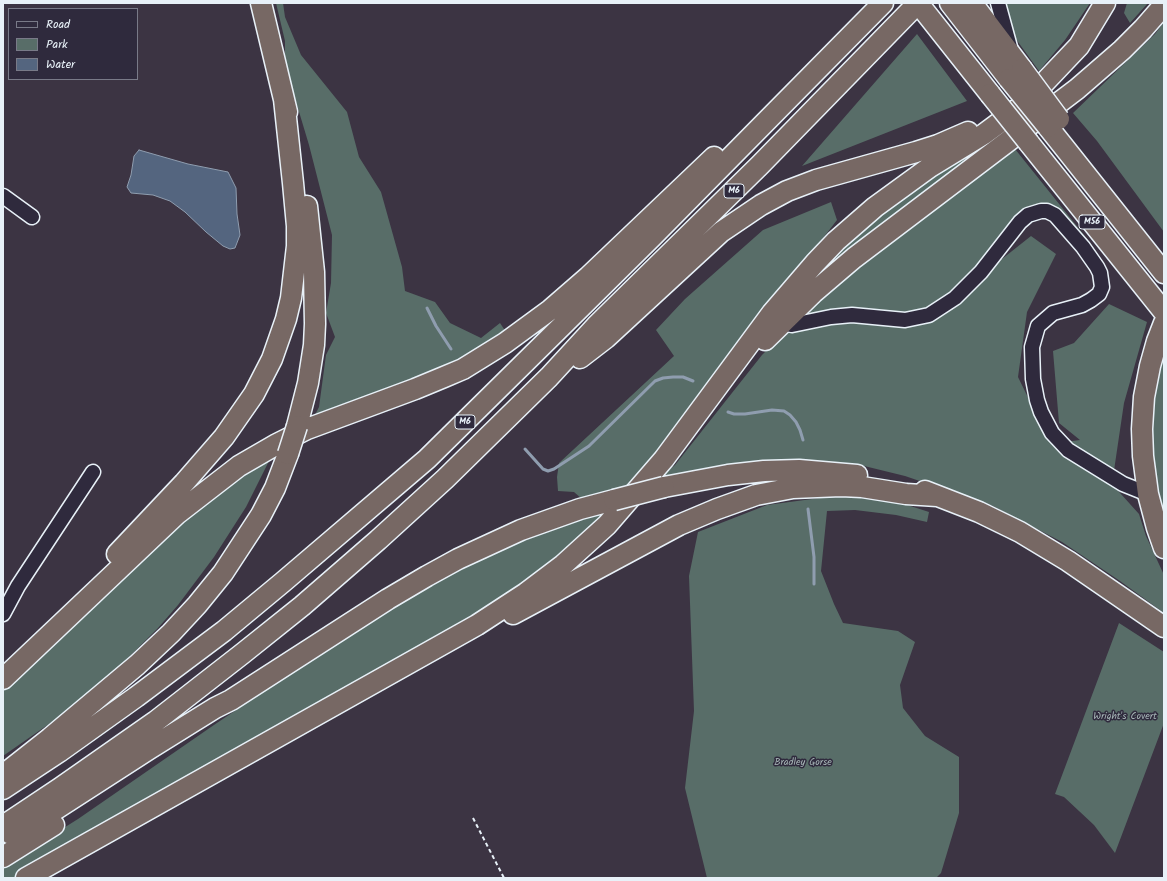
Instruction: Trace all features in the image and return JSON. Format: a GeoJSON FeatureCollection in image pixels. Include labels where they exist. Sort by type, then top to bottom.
{"type":"FeatureCollection","features":[{"type":"Feature","properties":{"kind":"highway"},"geometry":{"type":"LineString","coordinates":[[3,775],[50,738],[138,664],[171,633],[197,605],[223,573],[261,514],[275,488],[288,454],[304,403],[311,365],[314,345],[316,301],[309,222],[305,196],[261,3]]}},
{"type":"Feature","properties":{"kind":"highway","name":"M6"},"geometry":{"type":"LineString","coordinates":[[3,790],[136,697],[224,631],[422,464],[652,238],[882,3]]}},
{"type":"Feature","properties":{"kind":"highway","name":"M6"},"geometry":{"type":"LineString","coordinates":[[3,826],[156,721],[302,606],[378,540],[440,484],[549,377],[596,326],[760,165],[918,3]]}},
{"type":"Feature","properties":{"kind":"highway","name":"M56"},"geometry":{"type":"LineString","coordinates":[[918,3],[1160,307]]}},
{"type":"Feature","properties":{"kind":"highway","name":"M56"},"geometry":{"type":"LineString","coordinates":[[950,3],[1015,69],[1115,211],[1164,273]]}},
{"type":"Feature","properties":{"kind":"highway"},"geometry":{"type":"LineString","coordinates":[[972,3],[1015,69]]}},
{"type":"Feature","properties":{"kind":"highway"},"geometry":{"type":"LineString","coordinates":[[26,878],[41,868],[477,625],[563,565],[607,525],[622,509],[664,459],[777,307],[836,241],[875,207],[905,184],[984,134],[1023,105],[1079,46],[1105,3]]}},
{"type":"Feature","properties":{"kind":"highway"},"geometry":{"type":"LineString","coordinates":[[697,415],[781,323],[814,293],[854,258],[1077,89],[1122,50],[1164,5]]}},
{"type":"Feature","properties":{"kind":"highway"},"geometry":{"type":"LineString","coordinates":[[549,377],[575,362],[606,338],[721,232],[761,205],[787,191],[816,180],[916,152],[956,138],[982,125],[1020,100],[1054,74]]}},
{"type":"Feature","properties":{"kind":"highway"},"geometry":{"type":"LineString","coordinates":[[3,679],[177,514],[228,475],[252,458],[307,429],[415,389],[463,368],[485,356],[524,330],[588,278],[736,136],[790,98]]}},
{"type":"Feature","properties":{"kind":"highway"},"geometry":{"type":"LineString","coordinates":[[57,627],[91,583],[184,483],[224,437],[254,394],[272,359],[286,319],[291,298],[297,246],[297,226],[284,99]]}},
{"type":"Feature","properties":{"kind":"highway"},"geometry":{"type":"LineString","coordinates":[[1164,323],[1150,366],[1144,397],[1142,429],[1143,456],[1148,494],[1164,548]]}},
{"type":"Feature","properties":{"kind":"highway"},"geometry":{"type":"LineString","coordinates":[[3,838],[39,820],[388,599],[458,559],[529,527],[580,509],[664,487],[728,475],[764,471],[798,470],[830,472],[881,479],[908,485],[978,512],[1020,532],[1068,561],[1164,627]]}},
{"type":"Feature","properties":{"kind":"highway"},"geometry":{"type":"LineString","coordinates":[[410,663],[482,631],[679,525],[743,499],[793,488],[841,486],[862,486],[906,494],[937,496]]}},
{"type":"Feature","properties":{"kind":"highway"},"geometry":{"type":"LineString","coordinates":[[3,857],[120,781],[223,709],[230,700]]}},
{"type":"Feature","properties":{"kind":"lane"},"geometry":{"type":"LineString","coordinates":[[998,3],[1015,69]]}},
{"type":"Feature","properties":{"kind":"lane"},"geometry":{"type":"LineString","coordinates":[[3,196],[32,217]]}},
{"type":"Feature","properties":{"kind":"lane"},"geometry":{"type":"LineString","coordinates":[[781,323],[792,325],[831,317],[852,315],[905,320],[928,316],[955,298],[981,272],[1020,222],[1028,215],[1041,211],[1055,215],[1083,247],[1097,267],[1100,274],[1102,287],[1099,294],[1091,300],[1082,305],[1053,313],[1038,326],[1034,337],[1032,354],[1033,379],[1037,400],[1041,412],[1052,433],[1068,450],[1123,484],[1148,494]]}},
{"type":"Feature","properties":{"kind":"lane"},"geometry":{"type":"LineString","coordinates":[[1083,247],[1099,231]]}},
{"type":"Feature","properties":{"kind":"lane"},"geometry":{"type":"LineString","coordinates":[[3,614],[18,586],[93,472]]}},
{"type":"Feature","properties":{"kind":"path"},"geometry":{"type":"LineString","coordinates":[[473,818],[504,878]]}},
{"type":"Feature","properties":{"kind":"green space"},"geometry":{"type":"Polygon","coordinates":[[[276,3],[283,3],[285,17],[301,55],[347,112],[359,157],[381,192],[402,267],[405,291],[435,302],[450,323],[481,338],[500,323],[508,335],[480,354],[310,425],[319,407],[326,355],[335,337],[326,313],[331,283],[332,235],[309,145],[285,65],[285,41],[276,3]]]}},
{"type":"Feature","properties":{"kind":"green space"},"geometry":{"type":"Polygon","coordinates":[[[990,3],[1090,3],[1065,40],[1039,71],[990,3]]]}},
{"type":"Feature","properties":{"kind":"green space"},"geometry":{"type":"Polygon","coordinates":[[[1127,3],[1148,3],[1130,23],[1124,13],[1127,3]]]}},
{"type":"Feature","properties":{"kind":"green space"},"geometry":{"type":"Polygon","coordinates":[[[1164,22],[1164,232],[1097,141],[1073,113],[1155,34],[1164,22]]]}},
{"type":"Feature","properties":{"kind":"green space"},"geometry":{"type":"Polygon","coordinates":[[[917,34],[967,101],[802,166],[917,34]]]}},
{"type":"Feature","properties":{"kind":"green space"},"geometry":{"type":"Polygon","coordinates":[[[1003,135],[806,293],[810,278],[869,220],[938,173],[980,150],[1003,135]]]}},
{"type":"Feature","properties":{"kind":"green space"},"geometry":{"type":"Polygon","coordinates":[[[1015,149],[1088,240],[1048,209],[1003,241],[1002,259],[1031,236],[1056,254],[1027,312],[1018,377],[1044,430],[1065,442],[1080,440],[1059,423],[1053,351],[1074,343],[1109,304],[1147,322],[1124,403],[1112,484],[1139,514],[1146,536],[1164,575],[1164,613],[1062,542],[993,506],[905,476],[856,464],[811,461],[767,462],[662,476],[675,465],[762,355],[781,336],[792,330],[798,320],[842,280],[1015,149]]]}},
{"type":"Feature","properties":{"kind":"green space"},"geometry":{"type":"Polygon","coordinates":[[[831,202],[837,220],[634,483],[582,499],[574,492],[558,491],[557,477],[559,463],[674,356],[656,330],[685,299],[763,230],[831,202]]]}},
{"type":"Feature","properties":{"kind":"green space"},"geometry":{"type":"Polygon","coordinates":[[[1164,346],[1164,520],[1153,472],[1151,443],[1153,404],[1164,346]]]}},
{"type":"Feature","properties":{"kind":"green space"},"geometry":{"type":"Polygon","coordinates":[[[273,453],[246,507],[214,557],[178,605],[158,628],[115,671],[69,710],[3,756],[3,686],[178,526],[273,453]]]}},
{"type":"Feature","properties":{"kind":"green space","name":"Bradley Gorse"},"geometry":{"type":"Polygon","coordinates":[[[827,497],[860,497],[898,502],[929,512],[927,522],[896,515],[855,510],[827,511],[821,571],[843,623],[898,631],[915,642],[900,685],[903,708],[925,736],[959,757],[959,813],[941,873],[936,878],[707,878],[685,788],[694,711],[689,576],[698,532],[767,505],[827,497]]]}},
{"type":"Feature","properties":{"kind":"green space"},"geometry":{"type":"Polygon","coordinates":[[[613,510],[508,598],[42,860],[14,878],[3,878],[3,866],[78,819],[387,608],[475,560],[564,523],[613,510]]]}},
{"type":"Feature","properties":{"kind":"green space","name":"Wright's Covert"},"geometry":{"type":"Polygon","coordinates":[[[1119,623],[1164,652],[1164,723],[1115,853],[1094,825],[1064,797],[1055,794],[1119,623]]]}},
{"type":"Feature","properties":{"kind":"water"},"geometry":{"type":"Polygon","coordinates":[[[139,150],[188,164],[228,172],[236,188],[237,214],[240,235],[235,248],[230,249],[223,246],[185,212],[170,201],[153,195],[131,193],[127,187],[131,175],[134,156],[139,150]]]}},
{"type":"Feature","properties":{"kind":"waterway"},"geometry":{"type":"LineString","coordinates":[[427,308],[436,326],[451,349]]}},
{"type":"Feature","properties":{"kind":"waterway"},"geometry":{"type":"LineString","coordinates":[[525,449],[543,469],[548,471],[554,469],[589,446],[655,381],[673,377],[683,377],[693,381]]}},
{"type":"Feature","properties":{"kind":"waterway"},"geometry":{"type":"LineString","coordinates":[[728,412],[734,414],[745,414],[772,410],[784,411],[796,422],[803,440]]}},
{"type":"Feature","properties":{"kind":"waterway"},"geometry":{"type":"LineString","coordinates":[[808,509],[814,557],[814,584]]}}]}
